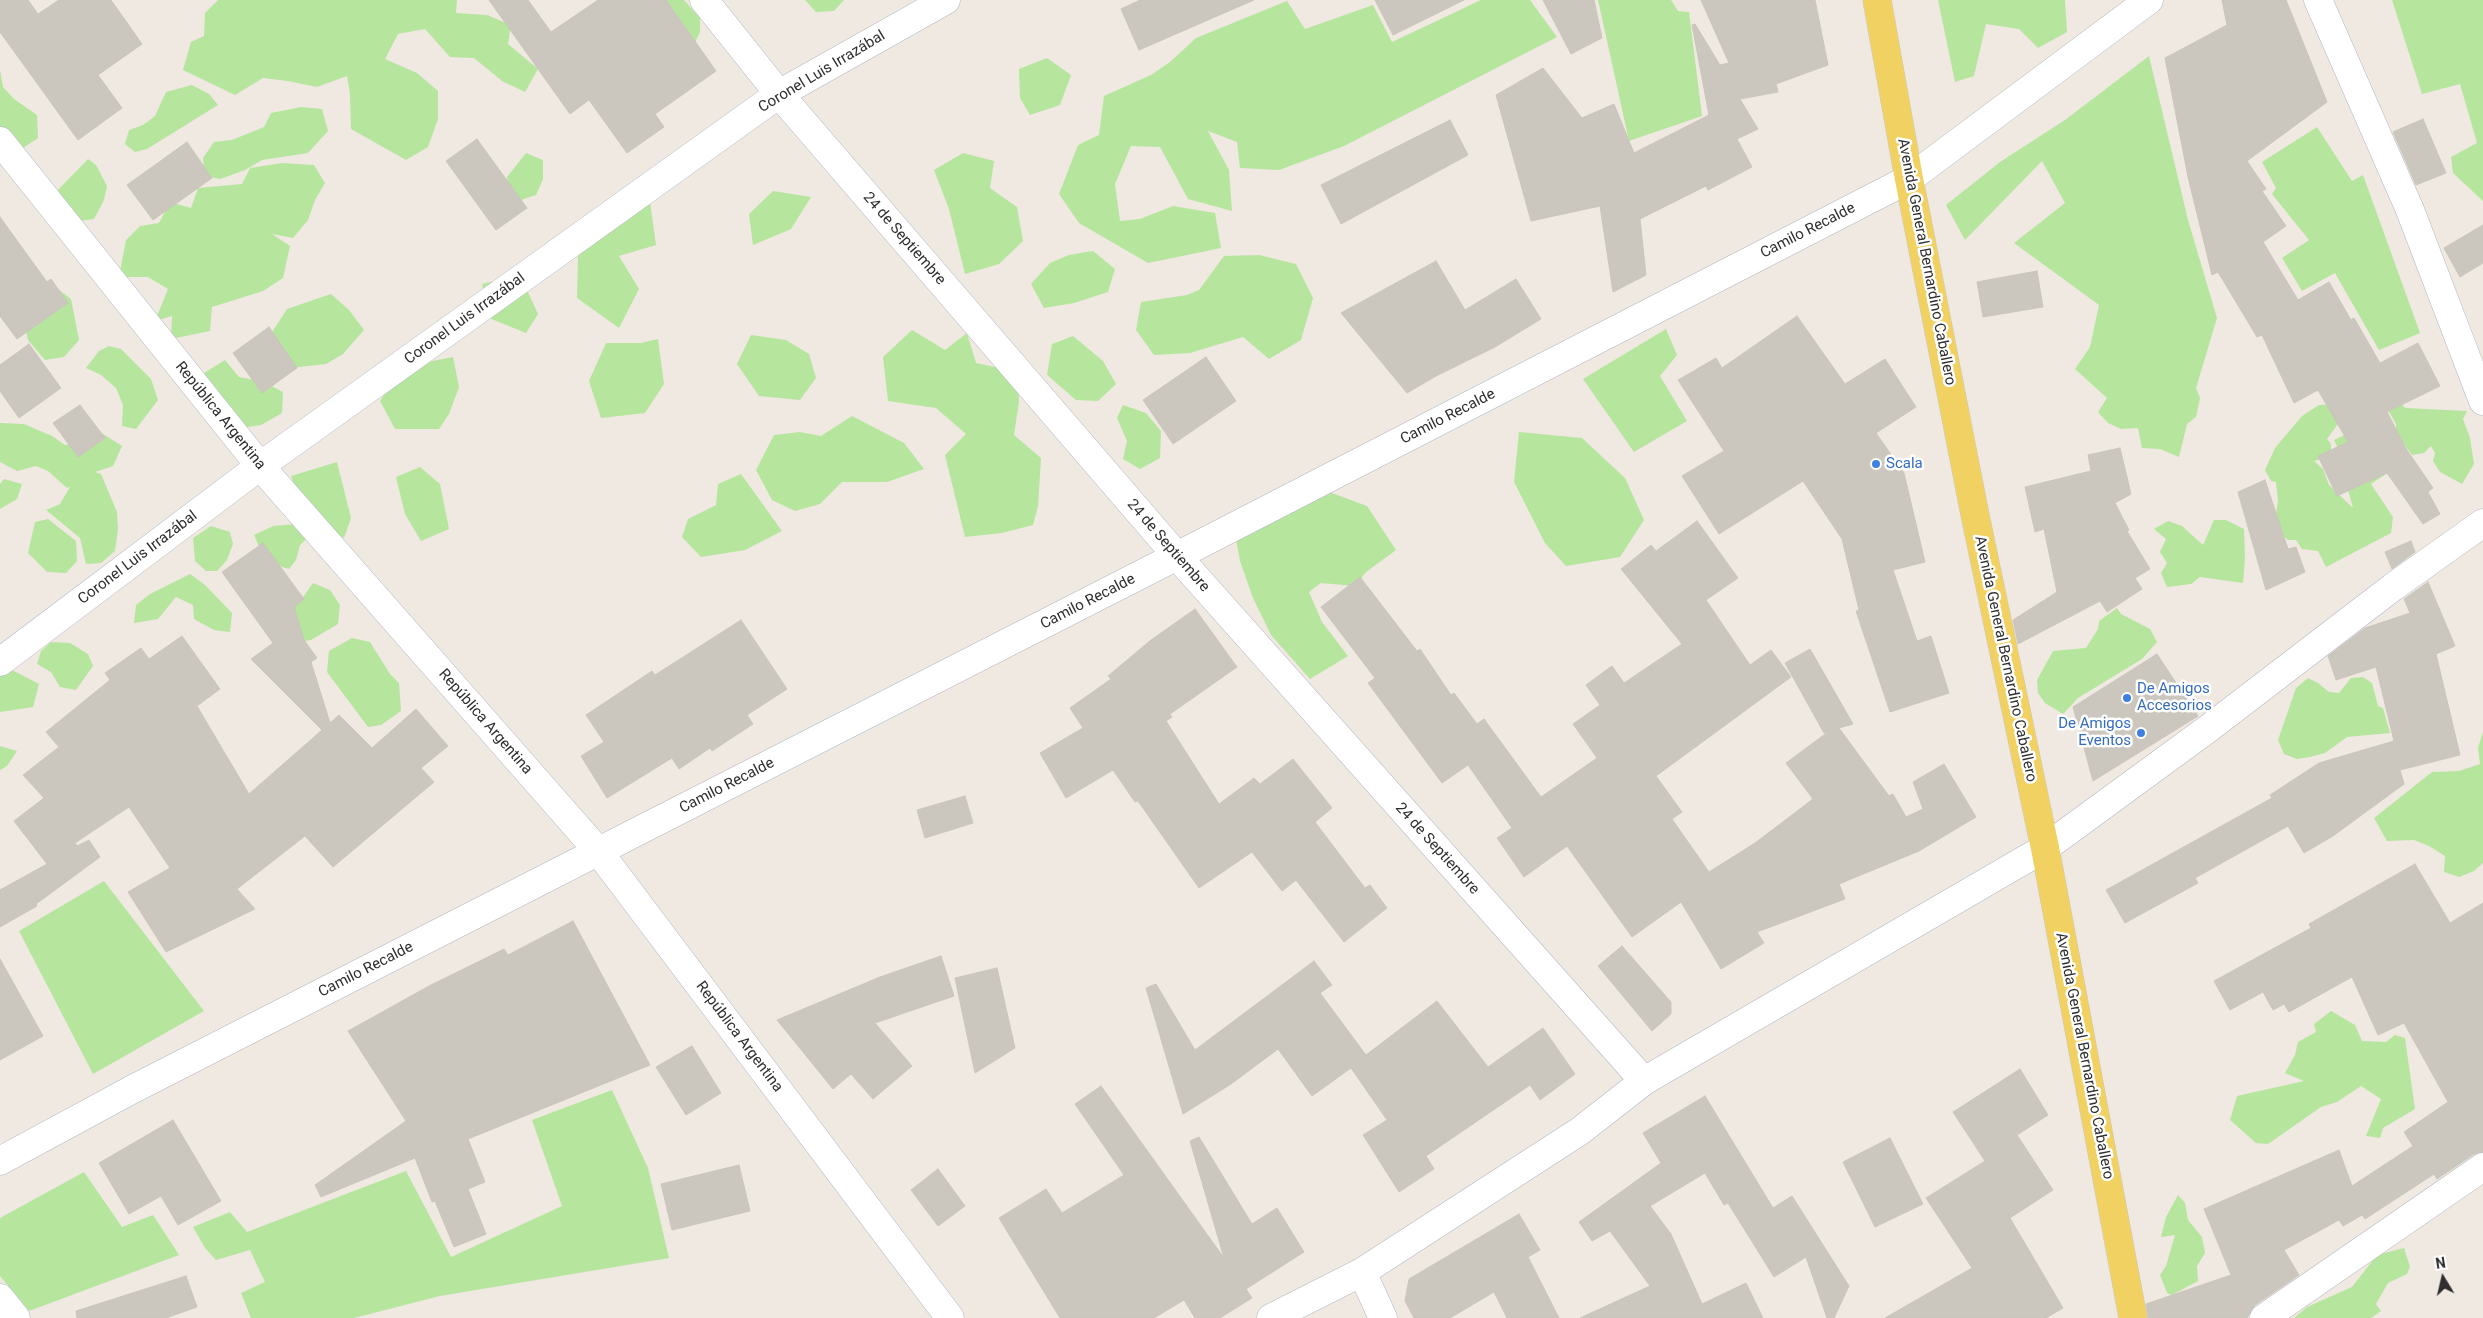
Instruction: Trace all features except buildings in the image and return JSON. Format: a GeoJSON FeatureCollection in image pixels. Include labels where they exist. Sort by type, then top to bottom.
{"type":"FeatureCollection","features":[{"type":"Feature","properties":{"kind":"main road","name":"Avenida General Bernardino Caballero"},"geometry":{"type":"LineString","coordinates":[[1877,0],[1909,179],[1975,515],[2045,848],[2133,1318]]}},
{"type":"Feature","properties":{"kind":"street","name":"24 de Septiembre"},"geometry":{"type":"LineString","coordinates":[[704,0],[780,94],[1177,556],[1644,1081]]}},
{"type":"Feature","properties":{"kind":"street","name":"Coronel Luis Irrazábal"},"geometry":{"type":"LineString","coordinates":[[0,662],[260,466],[780,94],[946,0]]}},
{"type":"Feature","properties":{"kind":"street","name":"Camilo Recalde"},"geometry":{"type":"LineString","coordinates":[[0,1161],[133,1089],[1177,556],[1909,179],[2148,0]]}},
{"type":"Feature","properties":{"kind":"street"},"geometry":{"type":"LineString","coordinates":[[2318,0],[2410,210],[2483,401]]}},
{"type":"Feature","properties":{"kind":"street","name":"República Argentina"},"geometry":{"type":"LineString","coordinates":[[0,142],[260,466],[599,852],[950,1318]]}},
{"type":"Feature","properties":{"kind":"street"},"geometry":{"type":"LineString","coordinates":[[1271,1318],[1362,1272],[1580,1131],[1644,1081],[2045,848],[2209,728],[2393,587],[2483,523]]}},
{"type":"Feature","properties":{"kind":"street"},"geometry":{"type":"LineString","coordinates":[[2264,1318],[2483,1167]]}},
{"type":"Feature","properties":{"kind":"street"},"geometry":{"type":"LineString","coordinates":[[1362,1272],[1383,1318]]}},
{"type":"Feature","properties":{"kind":"street"},"geometry":{"type":"LineString","coordinates":[[0,1298],[16,1318]]}},
{"type":"Feature","properties":{"kind":"green space"},"geometry":{"type":"Polygon","coordinates":[[[218,0],[457,0],[456,13],[487,15],[511,25],[508,44],[538,69],[525,92],[502,81],[474,58],[450,57],[425,29],[398,34],[385,59],[417,73],[438,91],[438,119],[428,147],[406,160],[351,129],[350,94],[347,76],[317,87],[263,78],[235,95],[183,70],[191,42],[204,36],[205,13],[218,0]]]}},
{"type":"Feature","properties":{"kind":"green space"},"geometry":{"type":"Polygon","coordinates":[[[663,0],[684,0],[700,18],[700,32],[692,49],[663,0]]]}},
{"type":"Feature","properties":{"kind":"green space"},"geometry":{"type":"Polygon","coordinates":[[[805,0],[844,0],[834,11],[816,12],[805,0]]]}},
{"type":"Feature","properties":{"kind":"green space"},"geometry":{"type":"Polygon","coordinates":[[[1481,0],[1530,0],[1557,37],[1344,146],[1279,170],[1240,168],[1237,142],[1208,131],[1229,170],[1232,211],[1188,199],[1160,147],[1131,146],[1115,184],[1120,221],[1140,219],[1173,206],[1215,213],[1221,248],[1148,263],[1079,223],[1059,194],[1078,145],[1099,135],[1104,96],[1151,75],[1170,62],[1196,38],[1287,1],[1305,29],[1373,5],[1392,42],[1481,0]]]}},
{"type":"Feature","properties":{"kind":"green space"},"geometry":{"type":"Polygon","coordinates":[[[1598,0],[1671,0],[1678,11],[1689,12],[1702,116],[1629,141],[1598,0]]]}},
{"type":"Feature","properties":{"kind":"green space"},"geometry":{"type":"Polygon","coordinates":[[[1938,0],[2065,0],[2067,32],[2038,48],[2019,29],[1986,24],[1974,76],[1955,82],[1938,0]]]}},
{"type":"Feature","properties":{"kind":"green space"},"geometry":{"type":"Polygon","coordinates":[[[2392,0],[2483,0],[2483,201],[2453,173],[2451,157],[2477,143],[2460,84],[2422,94],[2392,0]]]}},
{"type":"Feature","properties":{"kind":"green space"},"geometry":{"type":"Polygon","coordinates":[[[2149,56],[2188,220],[2217,318],[2196,388],[2200,398],[2196,417],[2187,424],[2179,457],[2160,449],[2142,448],[2138,428],[2121,429],[2108,423],[2098,412],[2107,398],[2075,369],[2090,347],[2099,305],[2014,243],[2065,203],[2042,161],[1965,240],[1946,205],[2000,162],[2065,120],[2149,56]]]}},
{"type":"Feature","properties":{"kind":"green space"},"geometry":{"type":"Polygon","coordinates":[[[1047,58],[1071,75],[1060,105],[1030,115],[1020,98],[1019,69],[1047,58]]]}},
{"type":"Feature","properties":{"kind":"green space"},"geometry":{"type":"Polygon","coordinates":[[[0,70],[3,87],[14,99],[37,115],[38,138],[23,148],[0,156],[0,70]]]}},
{"type":"Feature","properties":{"kind":"green space"},"geometry":{"type":"Polygon","coordinates":[[[192,85],[209,94],[218,105],[147,149],[135,152],[125,144],[129,130],[143,125],[155,116],[166,92],[192,85]]]}},
{"type":"Feature","properties":{"kind":"green space"},"geometry":{"type":"Polygon","coordinates":[[[301,107],[322,109],[328,131],[308,153],[262,160],[245,170],[220,179],[205,176],[203,158],[214,142],[232,140],[264,127],[271,113],[301,107]]]}},
{"type":"Feature","properties":{"kind":"green space"},"geometry":{"type":"Polygon","coordinates":[[[2317,127],[2352,181],[2363,175],[2420,333],[2379,350],[2335,273],[2302,291],[2282,258],[2309,240],[2272,194],[2276,188],[2262,162],[2317,127]]]}},
{"type":"Feature","properties":{"kind":"green space"},"geometry":{"type":"Polygon","coordinates":[[[526,153],[543,160],[543,179],[536,195],[521,200],[511,195],[507,177],[526,153]]]}},
{"type":"Feature","properties":{"kind":"green space"},"geometry":{"type":"Polygon","coordinates":[[[963,153],[994,161],[990,188],[1017,207],[1023,241],[999,264],[965,274],[949,209],[934,170],[963,153]]]}},
{"type":"Feature","properties":{"kind":"green space"},"geometry":{"type":"Polygon","coordinates":[[[88,159],[96,165],[107,186],[104,200],[94,219],[79,221],[60,208],[58,190],[88,159]]]}},
{"type":"Feature","properties":{"kind":"green space"},"geometry":{"type":"Polygon","coordinates":[[[282,163],[314,165],[325,183],[315,200],[308,220],[293,238],[272,234],[290,246],[283,278],[263,291],[212,307],[210,331],[171,339],[172,316],[155,321],[168,289],[148,277],[119,277],[126,240],[140,226],[159,223],[170,202],[191,208],[198,188],[242,184],[250,168],[282,163]]]}},
{"type":"Feature","properties":{"kind":"green space"},"geometry":{"type":"Polygon","coordinates":[[[773,191],[811,197],[791,229],[753,245],[749,214],[773,191]]]}},
{"type":"Feature","properties":{"kind":"green space"},"geometry":{"type":"Polygon","coordinates":[[[650,202],[656,245],[619,256],[639,289],[619,328],[577,298],[578,257],[589,222],[650,202]]]}},
{"type":"Feature","properties":{"kind":"green space"},"geometry":{"type":"Polygon","coordinates":[[[1093,251],[1115,269],[1108,292],[1074,303],[1044,308],[1031,284],[1050,263],[1069,255],[1093,251]]]}},
{"type":"Feature","properties":{"kind":"green space"},"geometry":{"type":"Polygon","coordinates":[[[1259,255],[1296,264],[1313,298],[1301,340],[1269,359],[1243,337],[1190,353],[1154,355],[1136,330],[1141,302],[1187,295],[1199,290],[1224,256],[1259,255]]]}},
{"type":"Feature","properties":{"kind":"green space"},"geometry":{"type":"Polygon","coordinates":[[[520,275],[538,314],[526,333],[489,318],[482,284],[520,275]]]}},
{"type":"Feature","properties":{"kind":"green space"},"geometry":{"type":"Polygon","coordinates":[[[59,290],[71,299],[79,340],[64,357],[45,360],[28,340],[22,313],[59,290]]]}},
{"type":"Feature","properties":{"kind":"green space"},"geometry":{"type":"Polygon","coordinates":[[[331,294],[349,310],[364,330],[343,354],[326,364],[282,369],[272,332],[287,309],[331,294]]]}},
{"type":"Feature","properties":{"kind":"green space"},"geometry":{"type":"Polygon","coordinates":[[[1666,329],[1677,355],[1660,376],[1687,421],[1634,452],[1583,379],[1666,329]]]}},
{"type":"Feature","properties":{"kind":"green space"},"geometry":{"type":"Polygon","coordinates":[[[912,330],[945,350],[967,333],[976,363],[1018,372],[1019,402],[1014,435],[1041,458],[1038,506],[1033,525],[1002,533],[965,537],[945,455],[966,434],[936,408],[888,401],[883,357],[912,330]]]}},
{"type":"Feature","properties":{"kind":"green space"},"geometry":{"type":"Polygon","coordinates":[[[751,335],[786,340],[809,354],[816,378],[800,400],[759,396],[737,364],[751,335]]]}},
{"type":"Feature","properties":{"kind":"green space"},"geometry":{"type":"Polygon","coordinates":[[[1073,336],[1103,361],[1116,384],[1098,401],[1076,400],[1047,375],[1052,344],[1073,336]]]}},
{"type":"Feature","properties":{"kind":"green space"},"geometry":{"type":"Polygon","coordinates":[[[658,339],[664,384],[645,413],[601,418],[589,381],[606,343],[641,343],[658,339]]]}},
{"type":"Feature","properties":{"kind":"green space"},"geometry":{"type":"Polygon","coordinates":[[[109,346],[121,349],[151,379],[158,400],[136,429],[122,426],[123,405],[116,388],[101,375],[86,368],[99,351],[109,346]]]}},
{"type":"Feature","properties":{"kind":"green space"},"geometry":{"type":"Polygon","coordinates":[[[453,357],[459,387],[449,414],[439,429],[395,429],[380,401],[402,367],[453,357]]]}},
{"type":"Feature","properties":{"kind":"green space"},"geometry":{"type":"Polygon","coordinates":[[[225,360],[239,377],[264,382],[283,392],[282,413],[261,425],[235,429],[210,420],[204,373],[225,360]]]}},
{"type":"Feature","properties":{"kind":"green space"},"geometry":{"type":"Polygon","coordinates":[[[2393,395],[2405,408],[2467,411],[2463,419],[2470,438],[2474,464],[2462,484],[2440,472],[2433,461],[2435,453],[2431,446],[2424,453],[2412,455],[2400,438],[2396,440],[2396,424],[2387,408],[2393,395]]]}},
{"type":"Feature","properties":{"kind":"green space"},"geometry":{"type":"Polygon","coordinates":[[[2335,404],[2340,421],[2327,439],[2331,444],[2331,449],[2328,457],[2314,461],[2323,469],[2329,485],[2353,508],[2347,486],[2346,465],[2334,440],[2351,432],[2386,474],[2371,484],[2393,517],[2391,533],[2326,567],[2318,551],[2302,549],[2296,540],[2288,540],[2280,533],[2275,521],[2278,501],[2276,482],[2271,481],[2265,470],[2275,448],[2302,416],[2319,405],[2335,404]]]}},
{"type":"Feature","properties":{"kind":"green space"},"geometry":{"type":"Polygon","coordinates":[[[1123,405],[1146,413],[1161,431],[1160,458],[1140,469],[1123,459],[1127,441],[1117,418],[1123,405]]]}},
{"type":"Feature","properties":{"kind":"green space"},"geometry":{"type":"Polygon","coordinates":[[[852,416],[904,443],[924,469],[887,482],[842,482],[820,504],[795,511],[772,500],[756,470],[774,435],[800,432],[821,436],[852,416]]]}},
{"type":"Feature","properties":{"kind":"green space"},"geometry":{"type":"Polygon","coordinates":[[[0,423],[24,424],[52,436],[65,445],[83,442],[100,432],[122,446],[113,466],[95,472],[101,474],[117,512],[118,529],[115,551],[101,563],[86,564],[80,538],[46,510],[60,504],[70,487],[67,488],[48,471],[36,466],[17,471],[0,462],[0,423]]]}},
{"type":"Feature","properties":{"kind":"green space"},"geometry":{"type":"Polygon","coordinates":[[[1519,432],[1582,438],[1625,478],[1644,520],[1620,557],[1566,566],[1545,543],[1514,482],[1519,432]]]}},
{"type":"Feature","properties":{"kind":"green space"},"geometry":{"type":"Polygon","coordinates":[[[337,462],[351,518],[344,538],[322,524],[300,545],[296,560],[289,569],[270,563],[262,553],[254,535],[273,526],[319,522],[303,511],[291,476],[337,462]]]}},
{"type":"Feature","properties":{"kind":"green space"},"geometry":{"type":"Polygon","coordinates":[[[420,467],[440,484],[449,529],[421,541],[405,514],[396,477],[420,467]]]}},
{"type":"Feature","properties":{"kind":"green space"},"geometry":{"type":"Polygon","coordinates":[[[741,474],[782,531],[745,550],[701,557],[682,537],[688,519],[716,505],[718,484],[741,474]]]}},
{"type":"Feature","properties":{"kind":"green space"},"geometry":{"type":"Polygon","coordinates":[[[4,479],[22,484],[17,499],[0,509],[0,484],[4,479]]]}},
{"type":"Feature","properties":{"kind":"green space"},"geometry":{"type":"Polygon","coordinates":[[[1313,486],[1367,506],[1396,550],[1366,572],[1355,586],[1321,583],[1309,592],[1322,622],[1348,656],[1310,679],[1271,635],[1253,598],[1240,561],[1236,539],[1313,486]]]}},
{"type":"Feature","properties":{"kind":"green space"},"geometry":{"type":"Polygon","coordinates":[[[48,519],[76,541],[77,561],[66,573],[47,572],[28,553],[35,522],[48,519]]]}},
{"type":"Feature","properties":{"kind":"green space"},"geometry":{"type":"Polygon","coordinates":[[[2214,520],[2226,520],[2244,529],[2245,559],[2243,583],[2200,577],[2191,584],[2167,587],[2161,573],[2167,563],[2160,552],[2166,539],[2154,529],[2168,521],[2182,526],[2203,545],[2214,520]]]}},
{"type":"Feature","properties":{"kind":"green space"},"geometry":{"type":"Polygon","coordinates":[[[211,526],[230,532],[233,544],[227,560],[217,571],[206,571],[195,561],[193,538],[211,526]]]}},
{"type":"Feature","properties":{"kind":"green space"},"geometry":{"type":"Polygon","coordinates":[[[190,574],[205,585],[232,613],[230,632],[214,630],[194,619],[193,605],[176,597],[158,619],[134,623],[136,605],[150,594],[190,574]]]}},
{"type":"Feature","properties":{"kind":"green space"},"geometry":{"type":"Polygon","coordinates":[[[313,583],[330,590],[340,605],[338,624],[311,640],[291,643],[280,606],[299,603],[313,583]]]}},
{"type":"Feature","properties":{"kind":"green space"},"geometry":{"type":"Polygon","coordinates":[[[2117,608],[2121,614],[2150,629],[2157,642],[2142,659],[2078,698],[2063,714],[2045,703],[2038,693],[2037,680],[2053,651],[2086,648],[2098,629],[2099,621],[2117,608]]]}},
{"type":"Feature","properties":{"kind":"green space"},"geometry":{"type":"Polygon","coordinates":[[[352,638],[370,642],[390,674],[399,683],[401,711],[381,725],[368,727],[327,672],[329,651],[352,638]]]}},
{"type":"Feature","properties":{"kind":"green space"},"geometry":{"type":"Polygon","coordinates":[[[51,642],[70,643],[88,654],[93,666],[76,690],[60,687],[51,672],[37,664],[41,651],[51,642]]]}},
{"type":"Feature","properties":{"kind":"green space"},"geometry":{"type":"Polygon","coordinates":[[[8,668],[39,684],[33,707],[0,712],[0,674],[8,668]]]}},
{"type":"Feature","properties":{"kind":"green space"},"geometry":{"type":"Polygon","coordinates":[[[2363,677],[2372,683],[2378,706],[2383,708],[2390,733],[2347,737],[2325,753],[2310,757],[2297,759],[2284,754],[2278,740],[2296,688],[2308,678],[2329,692],[2339,693],[2351,678],[2363,677]]]}},
{"type":"Feature","properties":{"kind":"green space"},"geometry":{"type":"Polygon","coordinates":[[[2483,732],[2483,863],[2474,871],[2459,877],[2444,872],[2445,856],[2429,846],[2414,840],[2387,841],[2374,818],[2432,772],[2459,771],[2480,764],[2478,748],[2483,732]]]}},
{"type":"Feature","properties":{"kind":"green space"},"geometry":{"type":"Polygon","coordinates":[[[0,746],[17,751],[7,766],[0,770],[0,746]]]}},
{"type":"Feature","properties":{"kind":"green space"},"geometry":{"type":"Polygon","coordinates":[[[104,881],[204,1011],[93,1074],[19,931],[104,881]]]}},
{"type":"Feature","properties":{"kind":"green space"},"geometry":{"type":"Polygon","coordinates":[[[2331,1011],[2355,1025],[2362,1041],[2386,1042],[2395,1035],[2405,1038],[2415,1109],[2383,1128],[2380,1138],[2366,1136],[2381,1099],[2361,1086],[2337,1102],[2321,1107],[2268,1144],[2256,1143],[2230,1120],[2237,1096],[2304,1081],[2285,1073],[2295,1055],[2298,1042],[2316,1032],[2314,1024],[2331,1011]]]}},
{"type":"Feature","properties":{"kind":"green space"},"geometry":{"type":"Polygon","coordinates":[[[612,1090],[648,1168],[669,1258],[440,1296],[354,1318],[251,1318],[241,1293],[265,1282],[250,1250],[216,1260],[205,1248],[193,1227],[230,1212],[247,1232],[406,1171],[451,1257],[562,1206],[532,1120],[612,1090]]]}},
{"type":"Feature","properties":{"kind":"green space"},"geometry":{"type":"Polygon","coordinates":[[[84,1172],[122,1227],[153,1215],[179,1255],[29,1311],[0,1276],[0,1218],[84,1172]]]}},
{"type":"Feature","properties":{"kind":"green space"},"geometry":{"type":"Polygon","coordinates":[[[2178,1195],[2185,1203],[2188,1220],[2202,1237],[2205,1253],[2197,1266],[2198,1281],[2172,1295],[2167,1293],[2160,1275],[2166,1266],[2175,1235],[2161,1237],[2166,1217],[2178,1195]]]}},
{"type":"Feature","properties":{"kind":"green space"},"geometry":{"type":"Polygon","coordinates":[[[2404,1248],[2410,1267],[2407,1274],[2388,1283],[2376,1304],[2381,1311],[2371,1318],[2294,1318],[2307,1307],[2352,1287],[2377,1255],[2404,1248]]]}},
{"type":"Feature","properties":{"kind":"place","name":"Scala"},"geometry":{"type":"Point","coordinates":[1876,464]}},
{"type":"Feature","properties":{"kind":"place","name":"De Amigos Accesorios"},"geometry":{"type":"Point","coordinates":[2127,698]}},
{"type":"Feature","properties":{"kind":"place","name":"De Amigos Eventos"},"geometry":{"type":"Point","coordinates":[2141,733]}}]}
